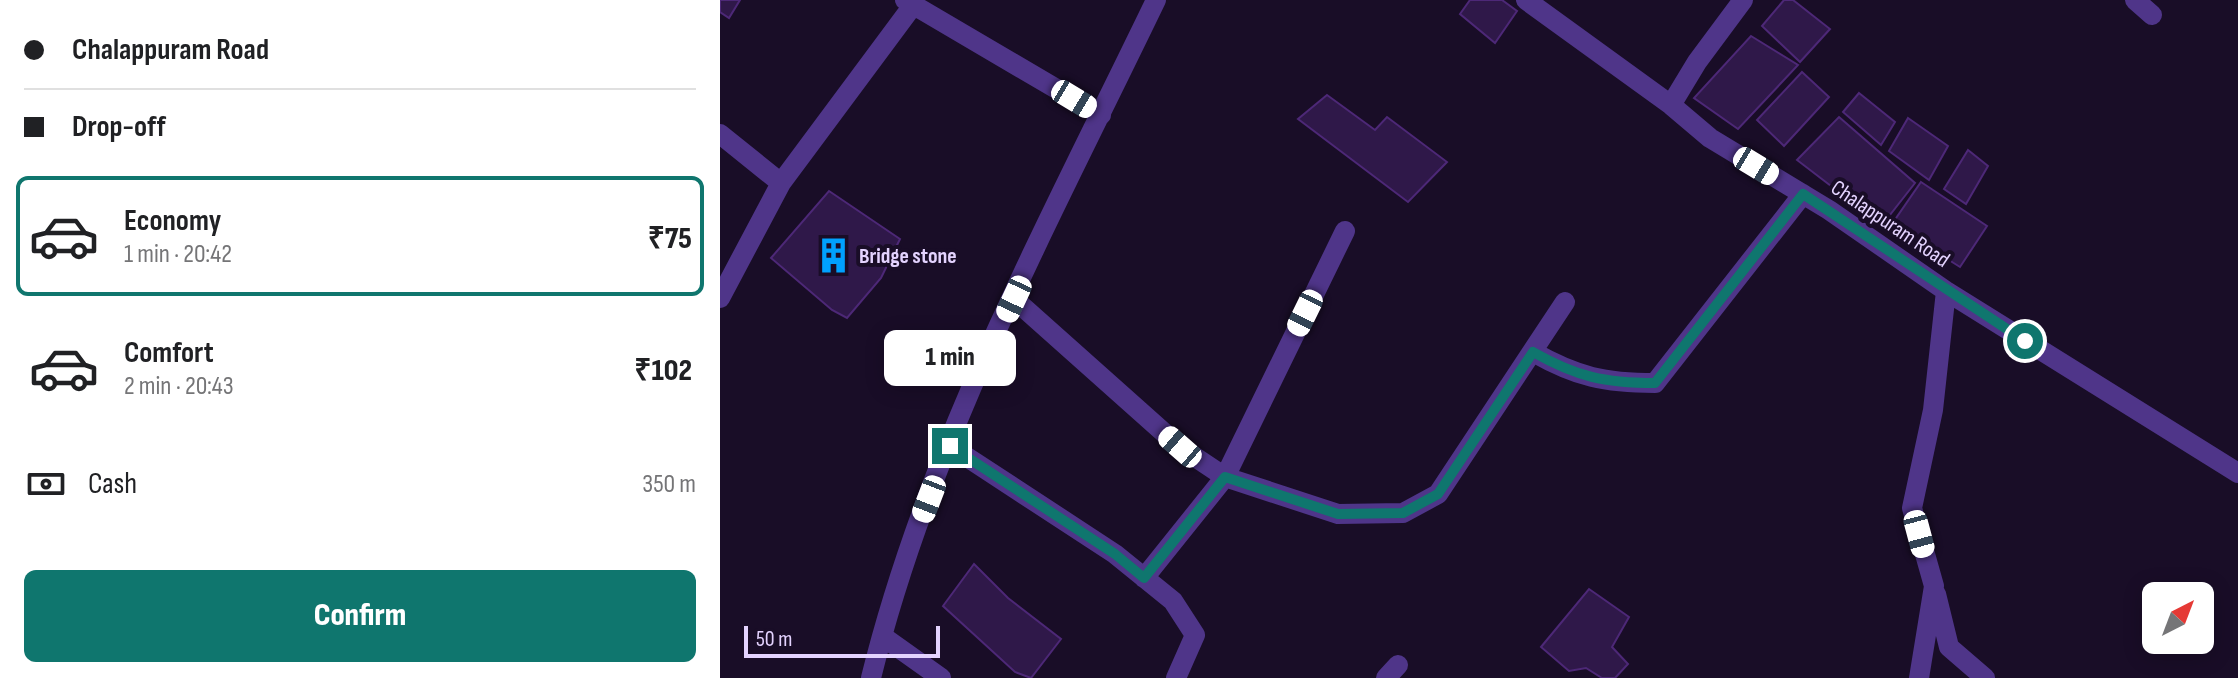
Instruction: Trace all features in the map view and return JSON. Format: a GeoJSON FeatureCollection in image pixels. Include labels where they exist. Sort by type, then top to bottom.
{"type":"FeatureCollection","features":[{"type":"Feature","properties":{"kind":"street"},"geometry":{"type":"LineString","coordinates":[[871,678],[889,605],[973,387],[1156,0]]}},
{"type":"Feature","properties":{"kind":"street","name":"Chalappuram Road"},"geometry":{"type":"LineString","coordinates":[[1526,0],[1671,105],[1710,138],[1803,194],[1946,291],[2238,473]]}},
{"type":"Feature","properties":{"kind":"street"},"geometry":{"type":"LineString","coordinates":[[1671,105],[1697,62],[1743,0]]}},
{"type":"Feature","properties":{"kind":"street"},"geometry":{"type":"LineString","coordinates":[[2135,0],[2152,15]]}},
{"type":"Feature","properties":{"kind":"street"},"geometry":{"type":"LineString","coordinates":[[720,298],[781,183],[909,2],[1101,115]]}},
{"type":"Feature","properties":{"kind":"street"},"geometry":{"type":"LineString","coordinates":[[720,134],[781,183]]}},
{"type":"Feature","properties":{"kind":"street"},"geometry":{"type":"LineString","coordinates":[[1533,352],[1567,371],[1611,383],[1655,383],[1803,194]]}},
{"type":"Feature","properties":{"kind":"street"},"geometry":{"type":"LineString","coordinates":[[1144,578],[1225,477],[1345,231]]}},
{"type":"Feature","properties":{"kind":"street"},"geometry":{"type":"LineString","coordinates":[[1946,291],[1933,410],[1912,508],[1949,647],[1985,678]]}},
{"type":"Feature","properties":{"kind":"street"},"geometry":{"type":"LineString","coordinates":[[1014,299],[1180,447],[1225,477],[1338,514],[1403,513],[1438,494],[1565,302]]}},
{"type":"Feature","properties":{"kind":"street"},"geometry":{"type":"LineString","coordinates":[[950,446],[1115,554],[1173,601],[1195,635],[1176,678]]}},
{"type":"Feature","properties":{"kind":"street"},"geometry":{"type":"LineString","coordinates":[[1919,678],[1934,586]]}},
{"type":"Feature","properties":{"kind":"street"},"geometry":{"type":"LineString","coordinates":[[882,636],[941,678]]}},
{"type":"Feature","properties":{"kind":"building"},"geometry":{"type":"Polygon","coordinates":[[[720,0],[740,0],[729,18],[720,12],[720,0]]]}},
{"type":"Feature","properties":{"kind":"building"},"geometry":{"type":"Polygon","coordinates":[[[1470,0],[1502,0],[1517,11],[1495,43],[1460,14],[1470,0]]]}},
{"type":"Feature","properties":{"kind":"building"},"geometry":{"type":"Polygon","coordinates":[[[1784,0],[1793,0],[1830,29],[1800,62],[1762,26],[1784,0]]]}},
{"type":"Feature","properties":{"kind":"building"},"geometry":{"type":"Polygon","coordinates":[[[1751,36],[1798,65],[1738,129],[1694,98],[1751,36]]]}},
{"type":"Feature","properties":{"kind":"building"},"geometry":{"type":"Polygon","coordinates":[[[1802,72],[1829,97],[1784,146],[1757,120],[1802,72]]]}},
{"type":"Feature","properties":{"kind":"building"},"geometry":{"type":"Polygon","coordinates":[[[1859,93],[1895,122],[1881,145],[1843,112],[1859,93]]]}},
{"type":"Feature","properties":{"kind":"building"},"geometry":{"type":"Polygon","coordinates":[[[1327,95],[1375,130],[1387,117],[1447,162],[1408,202],[1298,119],[1327,95]]]}},
{"type":"Feature","properties":{"kind":"building"},"geometry":{"type":"Polygon","coordinates":[[[1839,117],[1915,183],[1882,225],[1797,160],[1839,117]]]}},
{"type":"Feature","properties":{"kind":"building"},"geometry":{"type":"Polygon","coordinates":[[[1908,118],[1948,146],[1929,180],[1889,151],[1908,118]]]}},
{"type":"Feature","properties":{"kind":"building"},"geometry":{"type":"Polygon","coordinates":[[[1968,150],[1988,166],[1966,204],[1944,189],[1968,150]]]}},
{"type":"Feature","properties":{"kind":"building"},"geometry":{"type":"Polygon","coordinates":[[[1921,182],[1987,226],[1960,267],[1892,224],[1921,182]]]}},
{"type":"Feature","properties":{"kind":"building","name":"Bridge stone"},"geometry":{"type":"Polygon","coordinates":[[[829,191],[900,239],[881,278],[847,318],[832,310],[771,258],[829,191]]]}},
{"type":"Feature","properties":{"kind":"building"},"geometry":{"type":"Polygon","coordinates":[[[974,564],[1008,598],[1061,639],[1031,678],[1015,672],[943,606],[974,564]]]}},
{"type":"Feature","properties":{"kind":"building"},"geometry":{"type":"Polygon","coordinates":[[[1589,589],[1629,617],[1612,647],[1628,664],[1615,678],[1602,678],[1586,668],[1569,671],[1541,647],[1589,589]]]}},
{"type":"Feature","properties":{"kind":"place","name":"Bridge stone"},"geometry":{"type":"Point","coordinates":[833,256]}},
{"type":"Feature","properties":{"kind":"route"},"geometry":{"type":"LineString","coordinates":[[950,446],[1115,554],[1144,578],[1225,477],[1338,514],[1403,513],[1438,494],[1533,352],[1567,371],[1611,383],[1655,383],[1803,194],[2025,341]]}}]}
